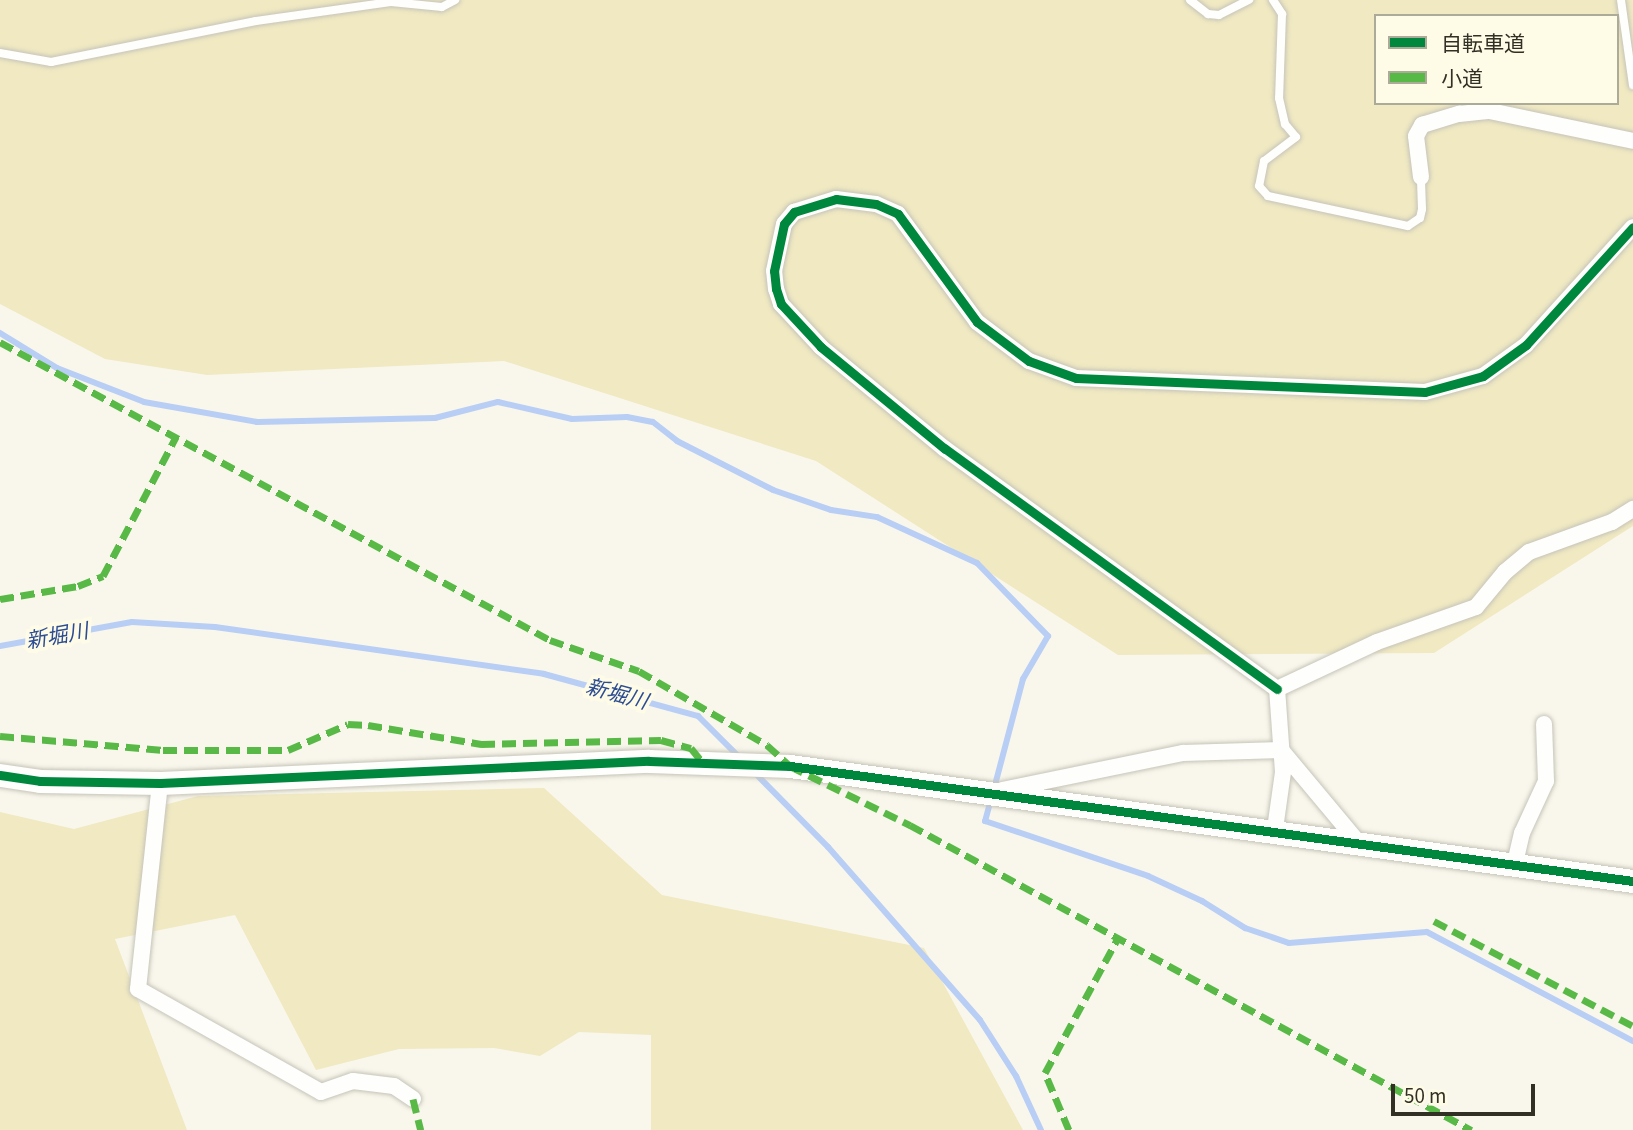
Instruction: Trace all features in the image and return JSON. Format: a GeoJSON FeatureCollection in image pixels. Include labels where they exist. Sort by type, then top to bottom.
{"type":"FeatureCollection","features":[{"type":"Feature","properties":{"kind":"street"},"geometry":{"type":"LineString","coordinates":[[1421,177],[1416,136],[1422,125],[1460,114],[1490,111],[1633,141]]}},
{"type":"Feature","properties":{"kind":"street"},"geometry":{"type":"LineString","coordinates":[[1277,689],[945,449],[821,347],[781,304],[776,289],[774,271],[784,224],[794,212],[836,199],[876,204],[898,214],[977,322],[1029,361],[1076,378],[1425,392],[1483,376],[1525,345],[1633,227]]}},
{"type":"Feature","properties":{"kind":"street"},"geometry":{"type":"LineString","coordinates":[[1277,689],[1377,642],[1476,607],[1505,572],[1529,552],[1612,522],[1633,509]]}},
{"type":"Feature","properties":{"kind":"street"},"geometry":{"type":"LineString","coordinates":[[1275,829],[1281,750],[1277,689]]}},
{"type":"Feature","properties":{"kind":"street"},"geometry":{"type":"LineString","coordinates":[[1515,863],[1522,833],[1546,781],[1544,724]]}},
{"type":"Feature","properties":{"kind":"street"},"geometry":{"type":"LineString","coordinates":[[989,792],[1183,753],[1281,750]]}},
{"type":"Feature","properties":{"kind":"street"},"geometry":{"type":"LineString","coordinates":[[1281,750],[1357,841]]}},
{"type":"Feature","properties":{"kind":"street"},"geometry":{"type":"LineString","coordinates":[[0,775],[40,781],[160,783],[649,761],[790,766],[1275,829],[1633,881]]}},
{"type":"Feature","properties":{"kind":"street"},"geometry":{"type":"LineString","coordinates":[[160,783],[138,989],[321,1092],[353,1081],[394,1086],[413,1099]]}},
{"type":"Feature","properties":{"kind":"lane"},"geometry":{"type":"LineString","coordinates":[[0,53],[51,62],[256,21],[391,2],[442,7],[455,0]]}},
{"type":"Feature","properties":{"kind":"lane"},"geometry":{"type":"LineString","coordinates":[[1190,0],[1208,14],[1219,15],[1249,0]]}},
{"type":"Feature","properties":{"kind":"lane"},"geometry":{"type":"LineString","coordinates":[[1273,0],[1282,14],[1279,98],[1285,124],[1296,137],[1264,161],[1259,187],[1268,197],[1408,226],[1420,218],[1421,177]]}},
{"type":"Feature","properties":{"kind":"lane"},"geometry":{"type":"LineString","coordinates":[[1621,0],[1633,85]]}},
{"type":"Feature","properties":{"kind":"shaded area"},"geometry":{"type":"Polygon","coordinates":[[[0,0],[1633,0],[1633,526],[1434,653],[1118,655],[816,461],[504,361],[207,375],[105,359],[0,304],[0,0]]]}},
{"type":"Feature","properties":{"kind":"shaded area"},"geometry":{"type":"Polygon","coordinates":[[[544,788],[662,895],[924,948],[1023,1130],[651,1130],[651,1035],[579,1032],[540,1056],[494,1048],[399,1049],[316,1070],[235,915],[115,939],[187,1130],[0,1130],[0,812],[74,829],[198,796],[544,788]]]}},
{"type":"Feature","properties":{"kind":"waterway"},"geometry":{"type":"LineString","coordinates":[[0,333],[57,368],[144,402],[257,422],[435,418],[498,402],[572,419],[627,417],[653,422],[677,441],[773,490],[831,510],[877,517],[977,563],[1048,636],[1023,679],[994,789]]}},
{"type":"Feature","properties":{"kind":"waterway","name":"新堀川"},"geometry":{"type":"LineString","coordinates":[[0,646],[132,622],[215,627],[544,674],[698,716],[740,758]]}},
{"type":"Feature","properties":{"kind":"waterway","name":"新堀川"},"geometry":{"type":"LineString","coordinates":[[753,771],[828,847],[980,1020],[1016,1076],[1041,1130]]}},
{"type":"Feature","properties":{"kind":"waterway"},"geometry":{"type":"LineString","coordinates":[[991,799],[985,821],[1148,876],[1202,901],[1245,928],[1289,943],[1427,932],[1633,1041]]}},
{"type":"Feature","properties":{"kind":"marked path"},"geometry":{"type":"LineString","coordinates":[[0,342],[550,640],[639,671],[767,745],[790,766],[910,825],[1471,1130]]}},
{"type":"Feature","properties":{"kind":"marked path"},"geometry":{"type":"LineString","coordinates":[[0,599],[78,586],[103,576],[176,437]]}},
{"type":"Feature","properties":{"kind":"marked path"},"geometry":{"type":"LineString","coordinates":[[0,736],[163,750],[288,750],[348,724],[481,744],[661,740],[691,748],[703,763]]}},
{"type":"Feature","properties":{"kind":"marked path"},"geometry":{"type":"LineString","coordinates":[[1434,921],[1633,1026]]}},
{"type":"Feature","properties":{"kind":"marked path"},"geometry":{"type":"LineString","coordinates":[[1069,1130],[1045,1073],[1118,938]]}},
{"type":"Feature","properties":{"kind":"marked path"},"geometry":{"type":"LineString","coordinates":[[413,1099],[421,1130]]}},
{"type":"Feature","properties":{"kind":"cycle path"},"geometry":{"type":"LineString","coordinates":[[1277,689],[945,449],[821,347],[781,304],[776,289],[774,271],[784,224],[794,212],[836,199],[876,204],[898,214],[977,322],[1029,361],[1076,378],[1425,392],[1483,376],[1526,345],[1633,227]]}},
{"type":"Feature","properties":{"kind":"cycle path"},"geometry":{"type":"LineString","coordinates":[[0,775],[40,781],[160,783],[649,761],[790,766],[1633,881]]}}]}
